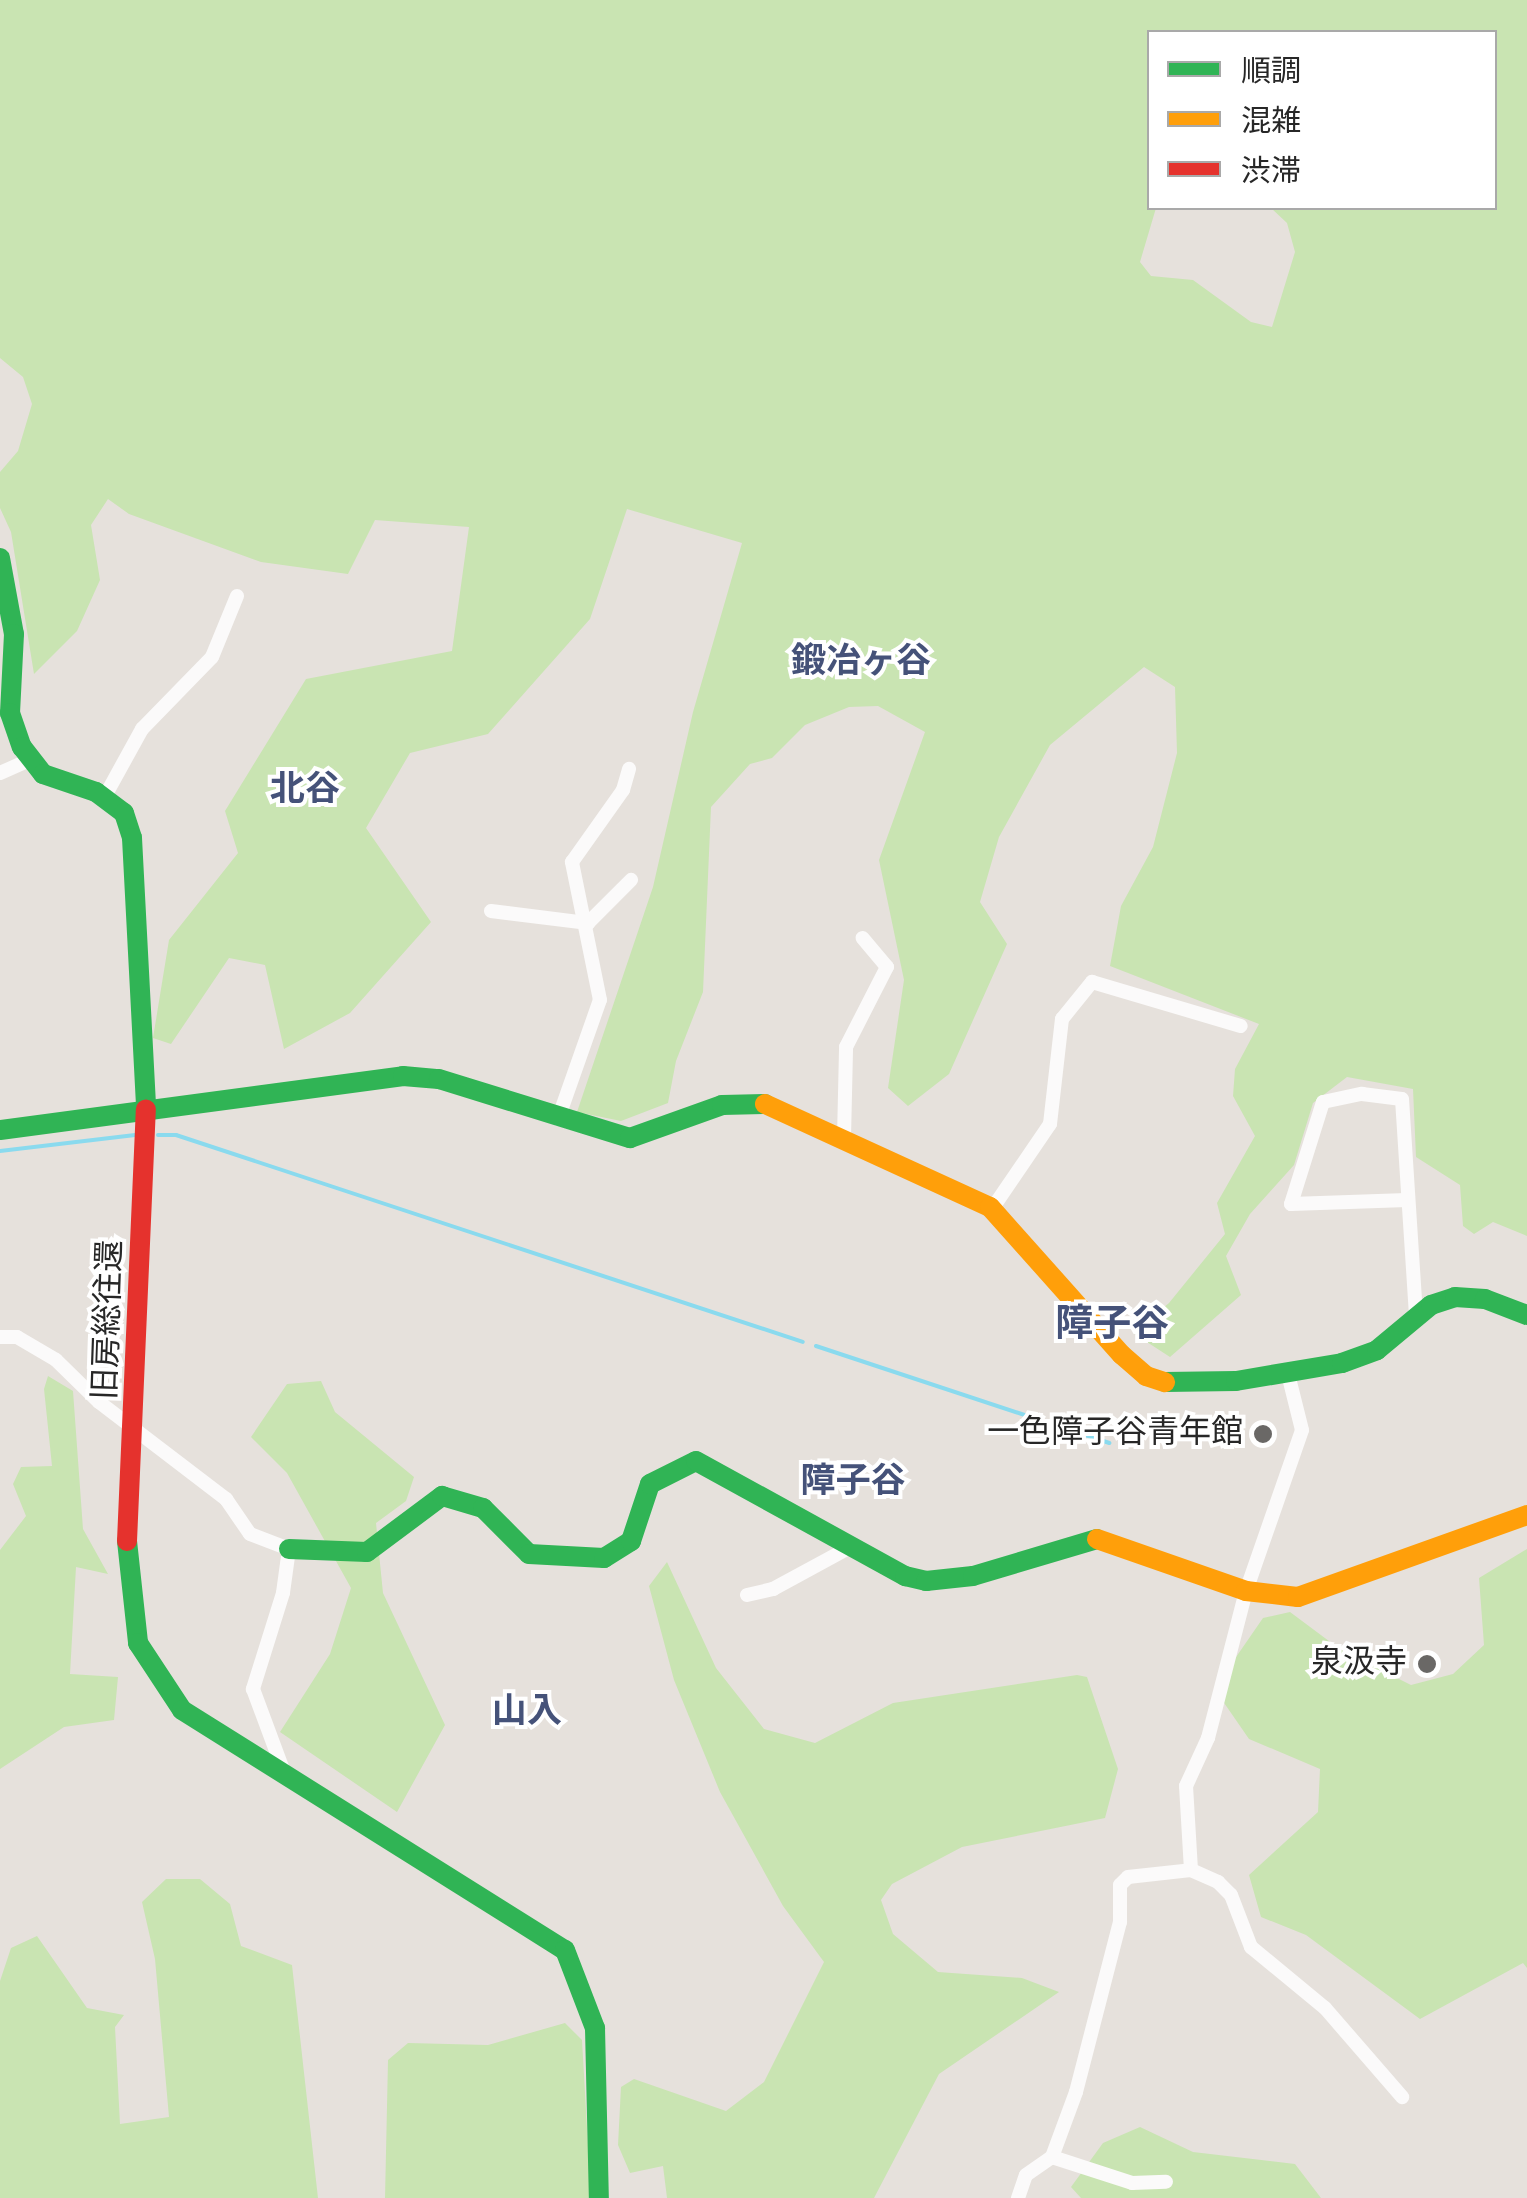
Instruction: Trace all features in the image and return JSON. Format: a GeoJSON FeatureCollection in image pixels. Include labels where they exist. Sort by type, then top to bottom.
{"type":"FeatureCollection","features":[{"type":"Feature","properties":{"kind":"street"},"geometry":{"type":"LineString","coordinates":[[0,558],[14,634],[10,712],[28,760],[43,774],[104,798],[142,729],[212,657],[237,596]]}},
{"type":"Feature","properties":{"kind":"street"},"geometry":{"type":"LineString","coordinates":[[0,774],[28,760]]}},
{"type":"Feature","properties":{"kind":"street"},"geometry":{"type":"LineString","coordinates":[[558,1119],[600,1000],[588,923],[572,862],[623,790],[629,769]]}},
{"type":"Feature","properties":{"kind":"street","name":"旧房総往還"},"geometry":{"type":"LineString","coordinates":[[104,798],[124,813],[132,838],[146,1112],[136,1425],[226,1499],[250,1534],[288,1550]]}},
{"type":"Feature","properties":{"kind":"street"},"geometry":{"type":"LineString","coordinates":[[588,923],[631,880]]}},
{"type":"Feature","properties":{"kind":"street"},"geometry":{"type":"LineString","coordinates":[[492,912],[588,923]]}},
{"type":"Feature","properties":{"kind":"street"},"geometry":{"type":"LineString","coordinates":[[844,1138],[846,1047],[887,967],[863,938]]}},
{"type":"Feature","properties":{"kind":"street"},"geometry":{"type":"LineString","coordinates":[[992,1209],[1050,1124],[1062,1020],[1092,982],[1241,1026]]}},
{"type":"Feature","properties":{"kind":"street"},"geometry":{"type":"LineString","coordinates":[[0,1130],[416,1076],[630,1138],[722,1105],[751,1102],[844,1138],[992,1209],[1146,1376],[1198,1384],[1377,1350],[1416,1318],[1455,1297],[1485,1299],[1527,1315]]}},
{"type":"Feature","properties":{"kind":"street"},"geometry":{"type":"LineString","coordinates":[[1407,1200],[1291,1204],[1324,1102],[1362,1094],[1402,1099],[1416,1318]]}},
{"type":"Feature","properties":{"kind":"street"},"geometry":{"type":"LineString","coordinates":[[0,1336],[34,1344],[136,1425],[126,1566],[138,1643],[182,1710],[286,1778],[520,1916],[566,1950],[595,2028],[599,2198]]}},
{"type":"Feature","properties":{"kind":"street"},"geometry":{"type":"LineString","coordinates":[[1191,1870],[1186,1786],[1208,1738],[1246,1592],[1302,1430],[1287,1370]]}},
{"type":"Feature","properties":{"kind":"street"},"geometry":{"type":"LineString","coordinates":[[286,1778],[253,1688],[283,1592],[288,1550],[366,1552],[442,1496],[484,1508],[509,1541],[529,1554],[604,1558],[631,1541],[650,1484],[696,1461],[855,1544],[905,1576],[926,1581],[972,1576],[1096,1539],[1246,1592],[1298,1597],[1527,1514]]}},
{"type":"Feature","properties":{"kind":"street"},"geometry":{"type":"LineString","coordinates":[[747,1595],[818,1568],[855,1544]]}},
{"type":"Feature","properties":{"kind":"street"},"geometry":{"type":"LineString","coordinates":[[1018,2198],[1026,2175],[1052,2157],[1076,2092],[1120,1922],[1122,1878],[1191,1870],[1231,1895],[1250,1947],[1324,2008],[1402,2098]]}},
{"type":"Feature","properties":{"kind":"street"},"geometry":{"type":"LineString","coordinates":[[1052,2157],[1132,2182],[1166,2182]]}},
{"type":"Feature","properties":{"kind":"green space"},"geometry":{"type":"Polygon","coordinates":[[[0,0],[1527,0],[1527,1236],[1493,1222],[1474,1234],[1463,1226],[1460,1185],[1416,1157],[1413,1089],[1347,1077],[1313,1103],[1294,1165],[1250,1214],[1226,1256],[1241,1295],[1170,1357],[1133,1333],[1169,1303],[1225,1234],[1217,1203],[1255,1136],[1233,1096],[1235,1069],[1259,1024],[1110,966],[1121,906],[1153,847],[1177,753],[1175,687],[1144,667],[1050,745],[999,837],[980,902],[1007,944],[949,1074],[908,1106],[888,1088],[904,980],[879,860],[925,732],[878,706],[849,707],[805,725],[772,758],[750,764],[711,807],[703,992],[676,1061],[668,1103],[621,1121],[577,1112],[653,887],[693,712],[742,543],[627,509],[590,619],[488,734],[410,753],[366,828],[431,922],[350,1013],[284,1049],[265,965],[229,958],[171,1044],[153,1038],[169,940],[238,853],[225,811],[306,679],[452,651],[469,527],[375,520],[348,574],[261,562],[129,514],[108,499],[91,525],[100,580],[77,631],[34,674],[11,532],[0,508],[0,472],[18,451],[32,404],[23,377],[0,358],[0,0]]]}},
{"type":"Feature","properties":{"kind":"green space"},"geometry":{"type":"Polygon","coordinates":[[[48,1376],[73,1391],[83,1529],[108,1574],[76,1567],[70,1674],[118,1677],[114,1720],[64,1727],[0,1769],[0,1550],[26,1516],[13,1484],[21,1467],[52,1466],[44,1389],[48,1376]]]}},
{"type":"Feature","properties":{"kind":"green space"},"geometry":{"type":"Polygon","coordinates":[[[321,1381],[335,1412],[414,1477],[406,1501],[376,1523],[383,1593],[445,1725],[397,1812],[280,1732],[330,1654],[351,1588],[287,1473],[251,1437],[287,1384],[321,1381]]]}},
{"type":"Feature","properties":{"kind":"green space"},"geometry":{"type":"Polygon","coordinates":[[[1527,1549],[1527,1968],[1523,1963],[1420,2019],[1306,1935],[1261,1917],[1249,1875],[1318,1812],[1320,1769],[1249,1739],[1220,1697],[1234,1660],[1263,1618],[1290,1612],[1341,1650],[1411,1685],[1453,1674],[1484,1645],[1479,1578],[1527,1549]]]}},
{"type":"Feature","properties":{"kind":"green space"},"geometry":{"type":"Polygon","coordinates":[[[667,1562],[716,1668],[764,1729],[815,1743],[893,1703],[1077,1675],[1087,1677],[1118,1769],[1105,1818],[962,1847],[892,1884],[881,1900],[893,1934],[938,1972],[1022,1978],[1059,1992],[939,2074],[874,2198],[667,2198],[663,2166],[630,2173],[618,2145],[621,2087],[634,2079],[726,2111],[764,2082],[824,1962],[783,1906],[720,1792],[674,1680],[649,1586],[667,1562]]]}},
{"type":"Feature","properties":{"kind":"green space"},"geometry":{"type":"Polygon","coordinates":[[[166,1879],[200,1879],[230,1904],[241,1946],[292,1965],[318,2198],[0,2198],[0,1981],[11,1948],[37,1936],[87,2008],[124,2015],[115,2027],[120,2124],[169,2117],[155,1959],[142,1902],[166,1879]]]}},
{"type":"Feature","properties":{"kind":"green space"},"geometry":{"type":"Polygon","coordinates":[[[565,2023],[582,2040],[591,2198],[385,2198],[388,2060],[408,2043],[488,2045],[565,2023]]]}},
{"type":"Feature","properties":{"kind":"green space"},"geometry":{"type":"Polygon","coordinates":[[[1140,2127],[1193,2152],[1295,2164],[1321,2198],[1081,2198],[1071,2187],[1103,2143],[1140,2127]]]}},
{"type":"Feature","properties":{"kind":"waterway"},"geometry":{"type":"LineString","coordinates":[[0,1151],[135,1135]]}},
{"type":"Feature","properties":{"kind":"waterway"},"geometry":{"type":"LineString","coordinates":[[158,1135],[176,1135],[803,1342]]}},
{"type":"Feature","properties":{"kind":"waterway"},"geometry":{"type":"LineString","coordinates":[[816,1346],[1109,1443]]}},
{"type":"Feature","properties":{"kind":"traffic: fast"},"geometry":{"type":"LineString","coordinates":[[0,558],[14,634],[10,713],[22,747],[43,774],[96,792],[124,813],[132,838],[146,1109]]}},
{"type":"Feature","properties":{"kind":"traffic: fast"},"geometry":{"type":"LineString","coordinates":[[0,1130],[403,1076],[439,1079],[630,1138],[722,1105],[765,1104]]}},
{"type":"Feature","properties":{"kind":"traffic: fast"},"geometry":{"type":"LineString","coordinates":[[1165,1382],[1236,1381],[1342,1363],[1377,1350],[1431,1305],[1455,1297],[1485,1299],[1527,1315]]}},
{"type":"Feature","properties":{"kind":"traffic: fast"},"geometry":{"type":"LineString","coordinates":[[289,1549],[367,1552],[442,1496],[483,1508],[529,1554],[604,1558],[631,1541],[650,1484],[696,1461],[905,1576],[926,1581],[973,1576],[1097,1539]]}},
{"type":"Feature","properties":{"kind":"traffic: fast"},"geometry":{"type":"LineString","coordinates":[[127,1541],[138,1643],[182,1710],[565,1950],[595,2028],[599,2198]]}},
{"type":"Feature","properties":{"kind":"traffic: slow"},"geometry":{"type":"LineString","coordinates":[[765,1104],[990,1207],[1122,1355],[1146,1376],[1165,1382]]}},
{"type":"Feature","properties":{"kind":"traffic: slow"},"geometry":{"type":"LineString","coordinates":[[1097,1539],[1246,1591],[1298,1597],[1527,1515]]}},
{"type":"Feature","properties":{"kind":"traffic: jam"},"geometry":{"type":"LineString","coordinates":[[127,1541],[146,1109]]}},
{"type":"Feature","properties":{"kind":"place","name":"一色障子谷青年館"},"geometry":{"type":"Point","coordinates":[1263,1434]}},
{"type":"Feature","properties":{"kind":"place","name":"泉汲寺"},"geometry":{"type":"Point","coordinates":[1427,1664]}},
{"type":"Feature","properties":{"kind":"district","name":"鍛冶ヶ谷"},"geometry":{"type":"Point","coordinates":[861,663]}},
{"type":"Feature","properties":{"kind":"district","name":"北谷"},"geometry":{"type":"Point","coordinates":[305,791]}},
{"type":"Feature","properties":{"kind":"district","name":"障子谷"},"geometry":{"type":"Point","coordinates":[1112,1327]}},
{"type":"Feature","properties":{"kind":"district","name":"障子谷"},"geometry":{"type":"Point","coordinates":[853,1483]}},
{"type":"Feature","properties":{"kind":"district","name":"山入"},"geometry":{"type":"Point","coordinates":[527,1713]}}]}
